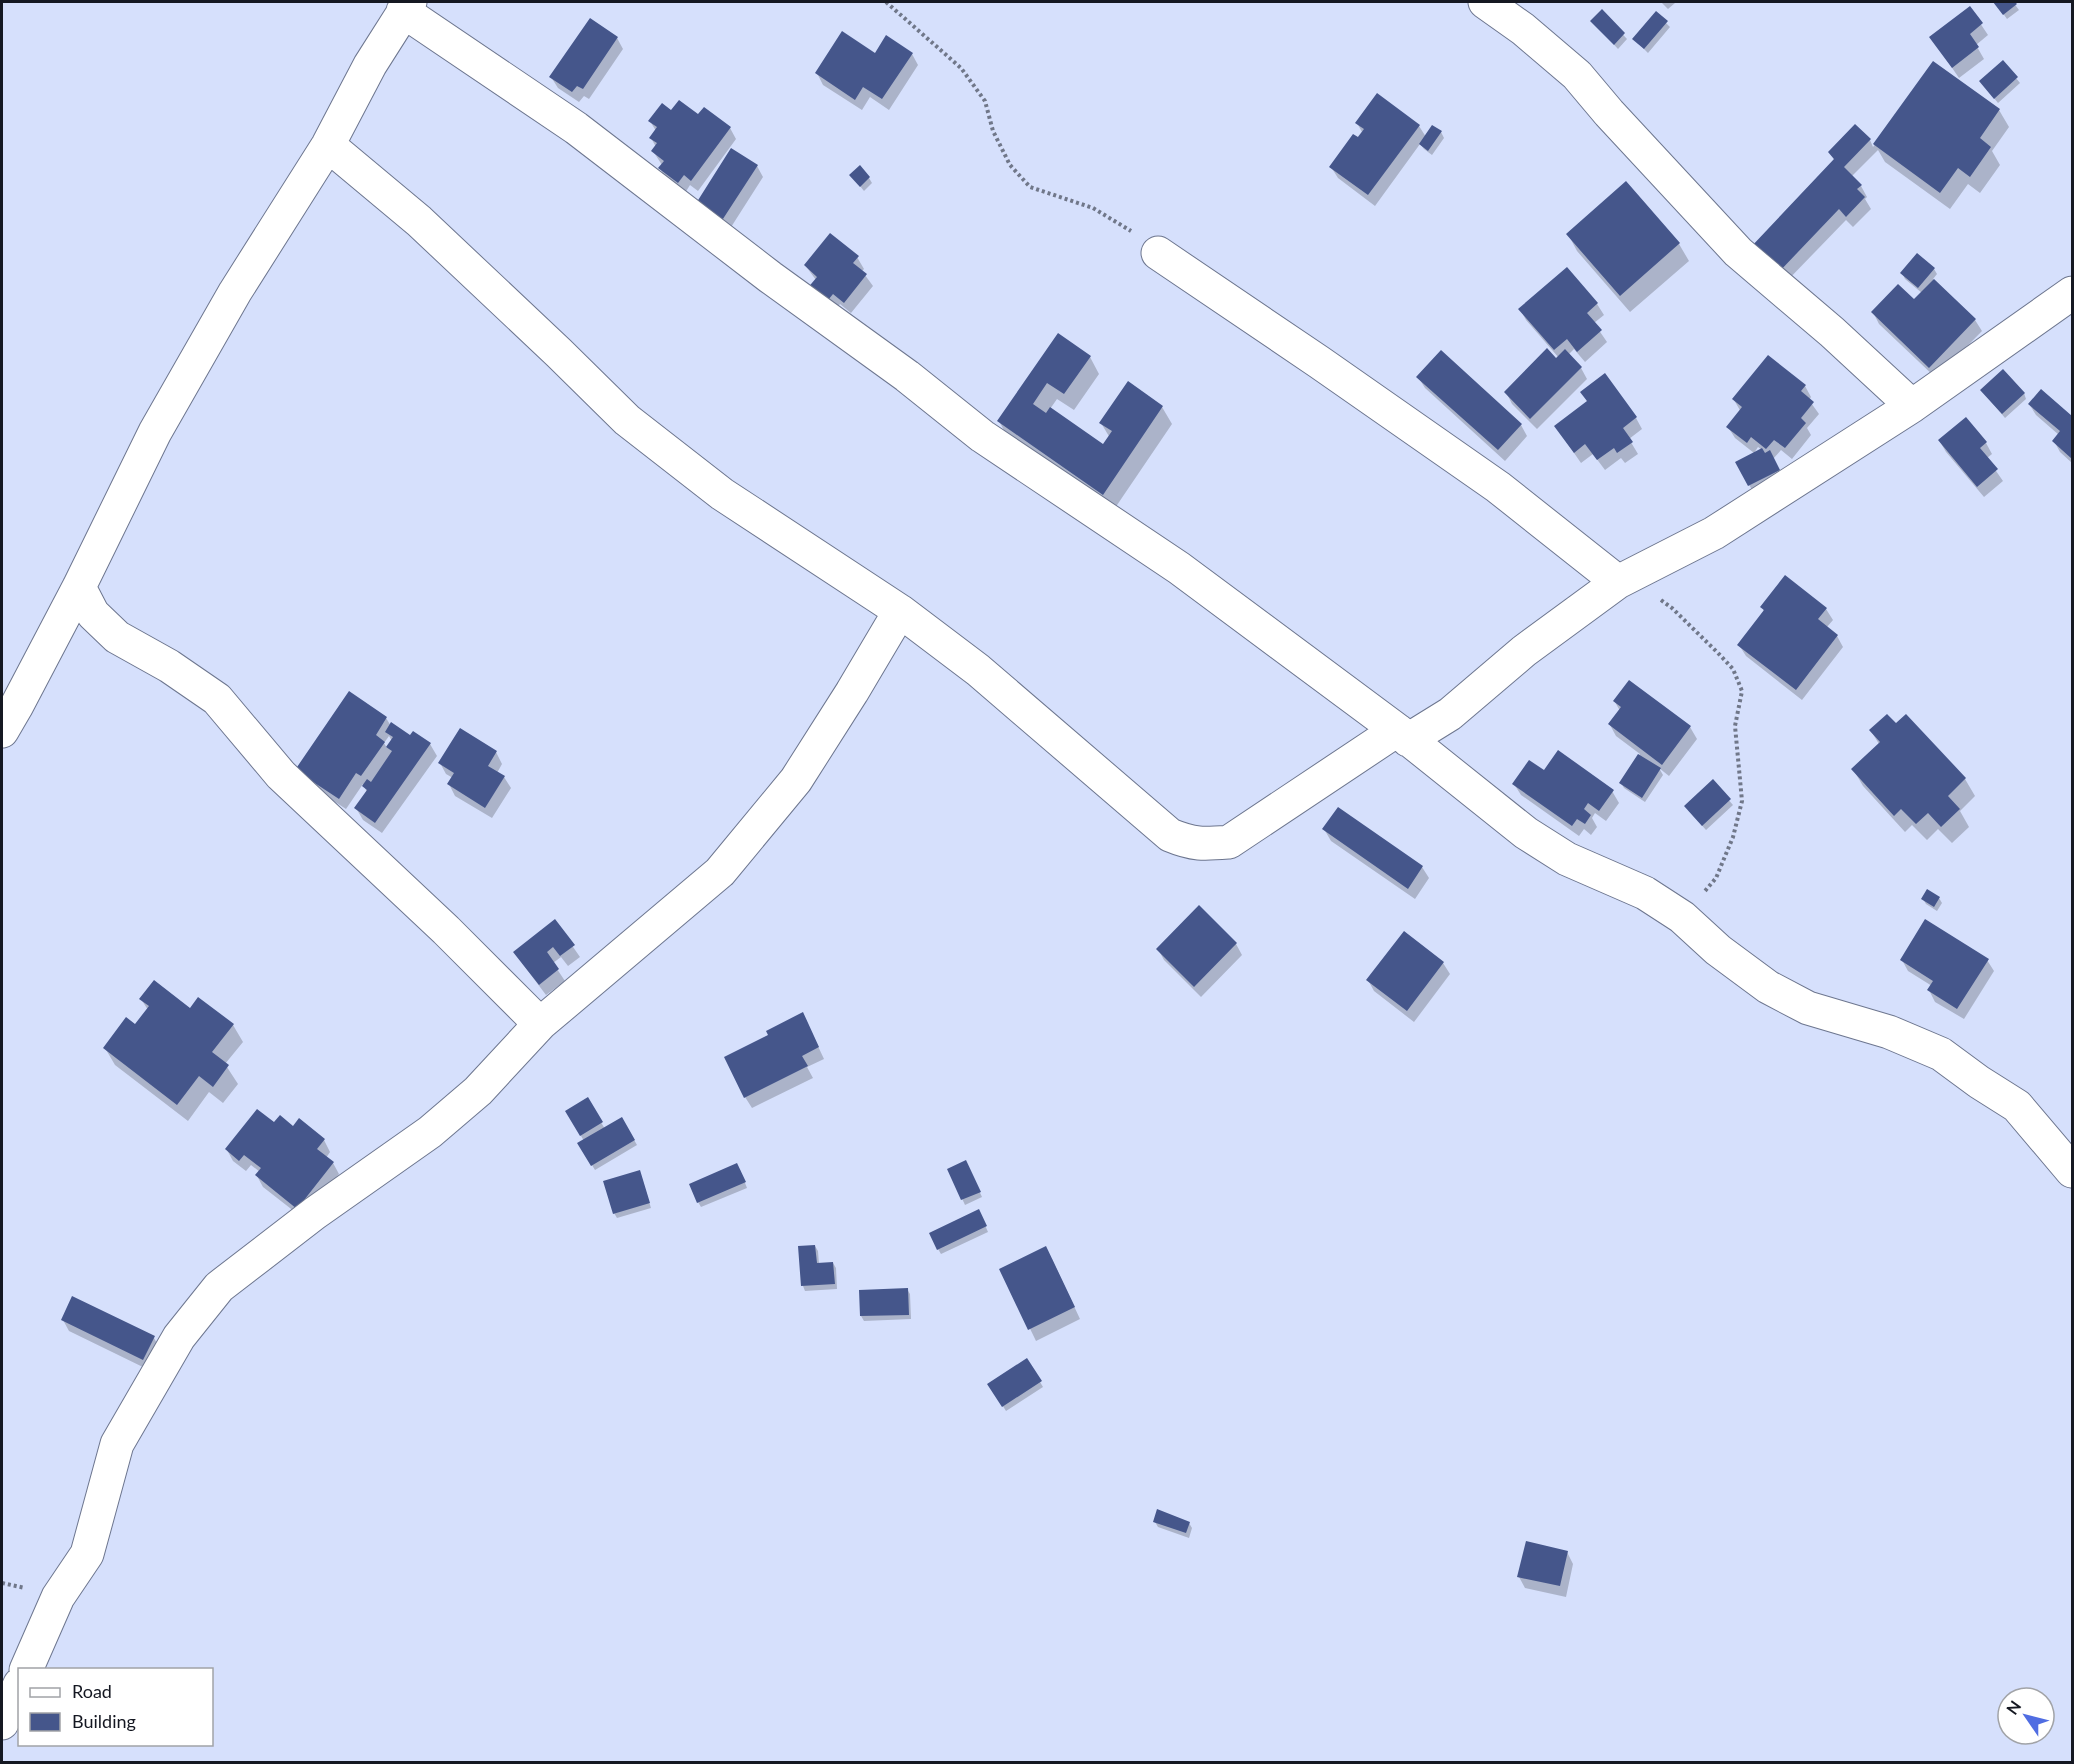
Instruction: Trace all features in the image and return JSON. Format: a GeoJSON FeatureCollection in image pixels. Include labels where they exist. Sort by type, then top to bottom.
{"type":"FeatureCollection","features":[{"type":"Feature","properties":{"kind":"street"},"geometry":{"type":"LineString","coordinates":[[1485,2],[1524,29],[1577,75],[1609,113],[1738,252],[1832,332],[1912,406]]}},
{"type":"Feature","properties":{"kind":"street"},"geometry":{"type":"LineString","coordinates":[[2,731],[79,587],[161,422],[235,292],[328,145],[370,64],[407,6],[576,128],[770,277],[907,376],[982,436],[1179,568],[1402,735],[1542,844],[1567,859],[1645,893],[1682,917],[1718,950],[1768,987],[1808,1008],[1889,1032],[1941,1054],[2017,1106],[2073,1171]]}},
{"type":"Feature","properties":{"kind":"street"},"geometry":{"type":"LineString","coordinates":[[328,145],[419,221],[627,420],[722,494],[900,611],[978,670],[1170,835],[1189,843],[1229,842],[1402,735],[1450,714],[1524,651],[1623,579],[1714,533],[1912,406],[2073,293]]}},
{"type":"Feature","properties":{"kind":"street"},"geometry":{"type":"LineString","coordinates":[[1158,253],[1319,362],[1623,579]]}},
{"type":"Feature","properties":{"kind":"street"},"geometry":{"type":"LineString","coordinates":[[79,587],[93,614],[117,637],[169,666],[217,699],[281,776],[446,930],[540,1024]]}},
{"type":"Feature","properties":{"kind":"street"},"geometry":{"type":"LineString","coordinates":[[27,1668],[58,1597],[87,1554],[117,1444],[186,1329],[219,1287],[315,1213],[430,1132],[478,1091],[540,1024],[720,872],[796,780],[900,611]]}},
{"type":"Feature","properties":{"kind":"street"},"geometry":{"type":"LineString","coordinates":[[2,1723],[18,1688]]}},
{"type":"Feature","properties":{"kind":"path"},"geometry":{"type":"LineString","coordinates":[[886,2],[961,68],[985,101],[993,131],[1010,165],[1030,187],[1093,208],[1128,229],[1158,253]]}},
{"type":"Feature","properties":{"kind":"path"},"geometry":{"type":"LineString","coordinates":[[1623,579],[1672,608],[1733,669],[1742,691],[1735,726],[1742,801],[1733,837],[1716,878],[1682,917]]}},
{"type":"Feature","properties":{"kind":"building"},"geometry":{"type":"Polygon","coordinates":[[[1993,2],[2015,2],[2017,4],[2003,15],[1993,2]]]}},
{"type":"Feature","properties":{"kind":"building"},"geometry":{"type":"Polygon","coordinates":[[[1970,6],[1983,23],[1970,34],[1979,47],[1952,68],[1929,37],[1970,6]]]}},
{"type":"Feature","properties":{"kind":"building"},"geometry":{"type":"Polygon","coordinates":[[[1602,9],[1625,33],[1614,45],[1590,21],[1602,9]]]}},
{"type":"Feature","properties":{"kind":"building"},"geometry":{"type":"Polygon","coordinates":[[[1656,11],[1668,21],[1644,49],[1632,39],[1656,11]]]}},
{"type":"Feature","properties":{"kind":"building"},"geometry":{"type":"Polygon","coordinates":[[[590,18],[618,37],[583,89],[577,86],[572,92],[549,77],[590,18]]]}},
{"type":"Feature","properties":{"kind":"building"},"geometry":{"type":"Polygon","coordinates":[[[842,31],[875,53],[886,35],[913,53],[882,99],[863,87],[855,100],[815,73],[842,31]]]}},
{"type":"Feature","properties":{"kind":"building"},"geometry":{"type":"Polygon","coordinates":[[[2003,60],[2018,77],[1994,99],[1979,81],[2003,60]]]}},
{"type":"Feature","properties":{"kind":"building"},"geometry":{"type":"Polygon","coordinates":[[[1933,61],[2000,109],[1980,138],[1991,147],[1970,177],[1958,168],[1940,193],[1873,144],[1933,61]]]}},
{"type":"Feature","properties":{"kind":"building"},"geometry":{"type":"Polygon","coordinates":[[[1377,93],[1420,125],[1368,195],[1329,167],[1353,134],[1358,137],[1364,129],[1355,123],[1377,93]]]}},
{"type":"Feature","properties":{"kind":"building"},"geometry":{"type":"Polygon","coordinates":[[[679,100],[698,114],[704,107],[731,127],[691,181],[684,175],[678,183],[658,168],[664,161],[651,151],[657,143],[649,138],[657,127],[648,121],[662,103],[671,110],[679,100]]]}},
{"type":"Feature","properties":{"kind":"building"},"geometry":{"type":"Polygon","coordinates":[[[1855,124],[1871,139],[1844,167],[1862,185],[1857,189],[1865,197],[1846,217],[1839,209],[1777,274],[1750,248],[1834,159],[1828,152],[1855,124]]]}},
{"type":"Feature","properties":{"kind":"building"},"geometry":{"type":"Polygon","coordinates":[[[1432,125],[1442,131],[1428,151],[1419,144],[1432,125]]]}},
{"type":"Feature","properties":{"kind":"building"},"geometry":{"type":"Polygon","coordinates":[[[731,148],[758,165],[719,225],[695,205],[731,148]]]}},
{"type":"Feature","properties":{"kind":"building"},"geometry":{"type":"Polygon","coordinates":[[[860,165],[870,177],[860,187],[849,175],[860,165]]]}},
{"type":"Feature","properties":{"kind":"building"},"geometry":{"type":"Polygon","coordinates":[[[1626,181],[1680,243],[1620,296],[1566,234],[1626,181]]]}},
{"type":"Feature","properties":{"kind":"building"},"geometry":{"type":"Polygon","coordinates":[[[830,233],[859,256],[853,263],[867,274],[844,303],[833,294],[824,305],[806,290],[817,277],[804,265],[830,233]]]}},
{"type":"Feature","properties":{"kind":"building"},"geometry":{"type":"Polygon","coordinates":[[[1917,253],[1935,268],[1918,288],[1900,273],[1917,253]]]}},
{"type":"Feature","properties":{"kind":"building"},"geometry":{"type":"Polygon","coordinates":[[[1567,267],[1598,303],[1587,313],[1602,330],[1577,352],[1567,339],[1554,350],[1518,309],[1567,267]]]}},
{"type":"Feature","properties":{"kind":"building"},"geometry":{"type":"Polygon","coordinates":[[[1934,279],[1976,319],[1929,368],[1871,312],[1898,284],[1914,299],[1934,279]]]}},
{"type":"Feature","properties":{"kind":"building"},"geometry":{"type":"Polygon","coordinates":[[[1058,333],[1091,356],[1064,394],[1047,383],[1033,404],[1046,413],[1050,407],[1103,444],[1112,431],[1099,423],[1128,381],[1163,406],[1103,495],[997,421],[1058,333]]]}},
{"type":"Feature","properties":{"kind":"building"},"geometry":{"type":"Polygon","coordinates":[[[1547,348],[1556,358],[1565,349],[1582,367],[1530,419],[1504,392],[1547,348]]]}},
{"type":"Feature","properties":{"kind":"building"},"geometry":{"type":"Polygon","coordinates":[[[1441,350],[1522,424],[1498,450],[1416,377],[1441,350]]]}},
{"type":"Feature","properties":{"kind":"building"},"geometry":{"type":"Polygon","coordinates":[[[1768,355],[1806,385],[1801,391],[1814,402],[1801,418],[1806,423],[1785,448],[1774,440],[1766,449],[1751,437],[1747,443],[1726,427],[1742,407],[1732,399],[1768,355]]]}},
{"type":"Feature","properties":{"kind":"building"},"geometry":{"type":"Polygon","coordinates":[[[2003,369],[2025,393],[2002,414],[1980,390],[2003,369]]]}},
{"type":"Feature","properties":{"kind":"building"},"geometry":{"type":"Polygon","coordinates":[[[1605,373],[1637,417],[1623,428],[1633,442],[1617,453],[1614,448],[1597,460],[1585,444],[1574,453],[1554,426],[1587,401],[1580,392],[1605,373]]]}},
{"type":"Feature","properties":{"kind":"building"},"geometry":{"type":"Polygon","coordinates":[[[2041,389],[2072,416],[2072,459],[2052,441],[2060,431],[2028,404],[2041,389]]]}},
{"type":"Feature","properties":{"kind":"building"},"geometry":{"type":"Polygon","coordinates":[[[1966,417],[1987,442],[1980,448],[1998,469],[1977,487],[1938,440],[1966,417]]]}},
{"type":"Feature","properties":{"kind":"building"},"geometry":{"type":"Polygon","coordinates":[[[1762,448],[1765,453],[1770,450],[1780,470],[1748,486],[1735,462],[1762,448]]]}},
{"type":"Feature","properties":{"kind":"building"},"geometry":{"type":"Polygon","coordinates":[[[1785,575],[1827,608],[1818,619],[1838,635],[1796,690],[1737,645],[1764,610],[1760,607],[1785,575]]]}},
{"type":"Feature","properties":{"kind":"building"},"geometry":{"type":"Polygon","coordinates":[[[1629,680],[1691,726],[1662,765],[1608,724],[1621,707],[1613,701],[1629,680]]]}},
{"type":"Feature","properties":{"kind":"building"},"geometry":{"type":"Polygon","coordinates":[[[349,691],[387,717],[376,735],[385,742],[361,776],[356,773],[339,799],[295,770],[349,691]]]}},
{"type":"Feature","properties":{"kind":"building"},"geometry":{"type":"Polygon","coordinates":[[[1887,714],[1896,723],[1906,714],[1966,778],[1948,796],[1960,809],[1941,827],[1928,813],[1916,824],[1901,809],[1894,816],[1851,769],[1880,742],[1869,730],[1887,714]]]}},
{"type":"Feature","properties":{"kind":"building"},"geometry":{"type":"Polygon","coordinates":[[[391,722],[410,735],[413,731],[431,743],[375,823],[354,808],[367,790],[362,786],[367,779],[371,782],[392,751],[386,747],[393,737],[385,732],[391,722]]]}},
{"type":"Feature","properties":{"kind":"building"},"geometry":{"type":"Polygon","coordinates":[[[460,728],[497,751],[488,766],[505,776],[485,808],[447,784],[454,773],[438,763],[460,728]]]}},
{"type":"Feature","properties":{"kind":"building"},"geometry":{"type":"Polygon","coordinates":[[[1558,750],[1614,790],[1599,811],[1588,803],[1584,809],[1591,815],[1585,824],[1577,819],[1572,826],[1512,784],[1529,760],[1544,770],[1558,750]]]}},
{"type":"Feature","properties":{"kind":"building"},"geometry":{"type":"Polygon","coordinates":[[[1638,754],[1661,768],[1642,798],[1619,783],[1638,754]]]}},
{"type":"Feature","properties":{"kind":"building"},"geometry":{"type":"Polygon","coordinates":[[[1713,779],[1731,799],[1702,826],[1684,806],[1713,779]]]}},
{"type":"Feature","properties":{"kind":"building"},"geometry":{"type":"Polygon","coordinates":[[[1338,807],[1423,866],[1408,889],[1322,829],[1338,807]]]}},
{"type":"Feature","properties":{"kind":"building"},"geometry":{"type":"Polygon","coordinates":[[[1927,889],[1940,897],[1934,907],[1921,899],[1927,889]]]}},
{"type":"Feature","properties":{"kind":"building"},"geometry":{"type":"Polygon","coordinates":[[[1199,905],[1237,943],[1194,987],[1156,949],[1199,905]]]}},
{"type":"Feature","properties":{"kind":"building"},"geometry":{"type":"Polygon","coordinates":[[[555,919],[575,945],[560,956],[553,947],[547,952],[559,969],[539,985],[513,952],[555,919]]]}},
{"type":"Feature","properties":{"kind":"building"},"geometry":{"type":"Polygon","coordinates":[[[1925,919],[1989,959],[1957,1009],[1927,990],[1933,981],[1900,960],[1925,919]]]}},
{"type":"Feature","properties":{"kind":"building"},"geometry":{"type":"Polygon","coordinates":[[[1404,931],[1444,962],[1407,1011],[1366,980],[1404,931]]]}},
{"type":"Feature","properties":{"kind":"building"},"geometry":{"type":"Polygon","coordinates":[[[154,980],[190,1008],[198,997],[234,1024],[212,1052],[229,1065],[213,1087],[199,1076],[177,1105],[103,1048],[126,1017],[135,1024],[149,1006],[139,999],[154,980]]]}},
{"type":"Feature","properties":{"kind":"building"},"geometry":{"type":"Polygon","coordinates":[[[803,1012],[819,1047],[802,1056],[808,1066],[744,1098],[724,1057],[768,1035],[766,1031],[803,1012]]]}},
{"type":"Feature","properties":{"kind":"building"},"geometry":{"type":"Polygon","coordinates":[[[588,1097],[603,1122],[580,1136],[565,1111],[588,1097]]]}},
{"type":"Feature","properties":{"kind":"building"},"geometry":{"type":"Polygon","coordinates":[[[257,1109],[274,1122],[280,1115],[293,1126],[299,1118],[325,1139],[317,1149],[334,1162],[297,1209],[255,1175],[261,1168],[244,1155],[239,1161],[225,1149],[257,1109]]]}},
{"type":"Feature","properties":{"kind":"building"},"geometry":{"type":"Polygon","coordinates":[[[622,1117],[635,1140],[591,1166],[577,1143],[622,1117]]]}},
{"type":"Feature","properties":{"kind":"building"},"geometry":{"type":"Polygon","coordinates":[[[966,1160],[981,1192],[961,1200],[947,1169],[966,1160]]]}},
{"type":"Feature","properties":{"kind":"building"},"geometry":{"type":"Polygon","coordinates":[[[737,1163],[746,1182],[697,1203],[689,1184],[737,1163]]]}},
{"type":"Feature","properties":{"kind":"building"},"geometry":{"type":"Polygon","coordinates":[[[640,1170],[650,1203],[613,1214],[603,1181],[640,1170]]]}},
{"type":"Feature","properties":{"kind":"building"},"geometry":{"type":"Polygon","coordinates":[[[979,1209],[987,1226],[937,1250],[929,1233],[979,1209]]]}},
{"type":"Feature","properties":{"kind":"building"},"geometry":{"type":"Polygon","coordinates":[[[815,1245],[817,1263],[833,1262],[835,1284],[801,1286],[798,1246],[815,1245]]]}},
{"type":"Feature","properties":{"kind":"building"},"geometry":{"type":"Polygon","coordinates":[[[1046,1246],[1075,1307],[1028,1330],[999,1269],[1046,1246]]]}},
{"type":"Feature","properties":{"kind":"building"},"geometry":{"type":"Polygon","coordinates":[[[908,1288],[909,1315],[860,1316],[859,1290],[908,1288]]]}},
{"type":"Feature","properties":{"kind":"building"},"geometry":{"type":"Polygon","coordinates":[[[72,1296],[155,1336],[143,1360],[61,1320],[72,1296]]]}},
{"type":"Feature","properties":{"kind":"building"},"geometry":{"type":"Polygon","coordinates":[[[1027,1358],[1042,1381],[1002,1407],[987,1384],[1027,1358]]]}},
{"type":"Feature","properties":{"kind":"building"},"geometry":{"type":"Polygon","coordinates":[[[1157,1509],[1190,1522],[1186,1533],[1153,1522],[1157,1509]]]}},
{"type":"Feature","properties":{"kind":"building"},"geometry":{"type":"Polygon","coordinates":[[[1526,1541],[1568,1551],[1560,1586],[1517,1577],[1526,1541]]]}}]}
